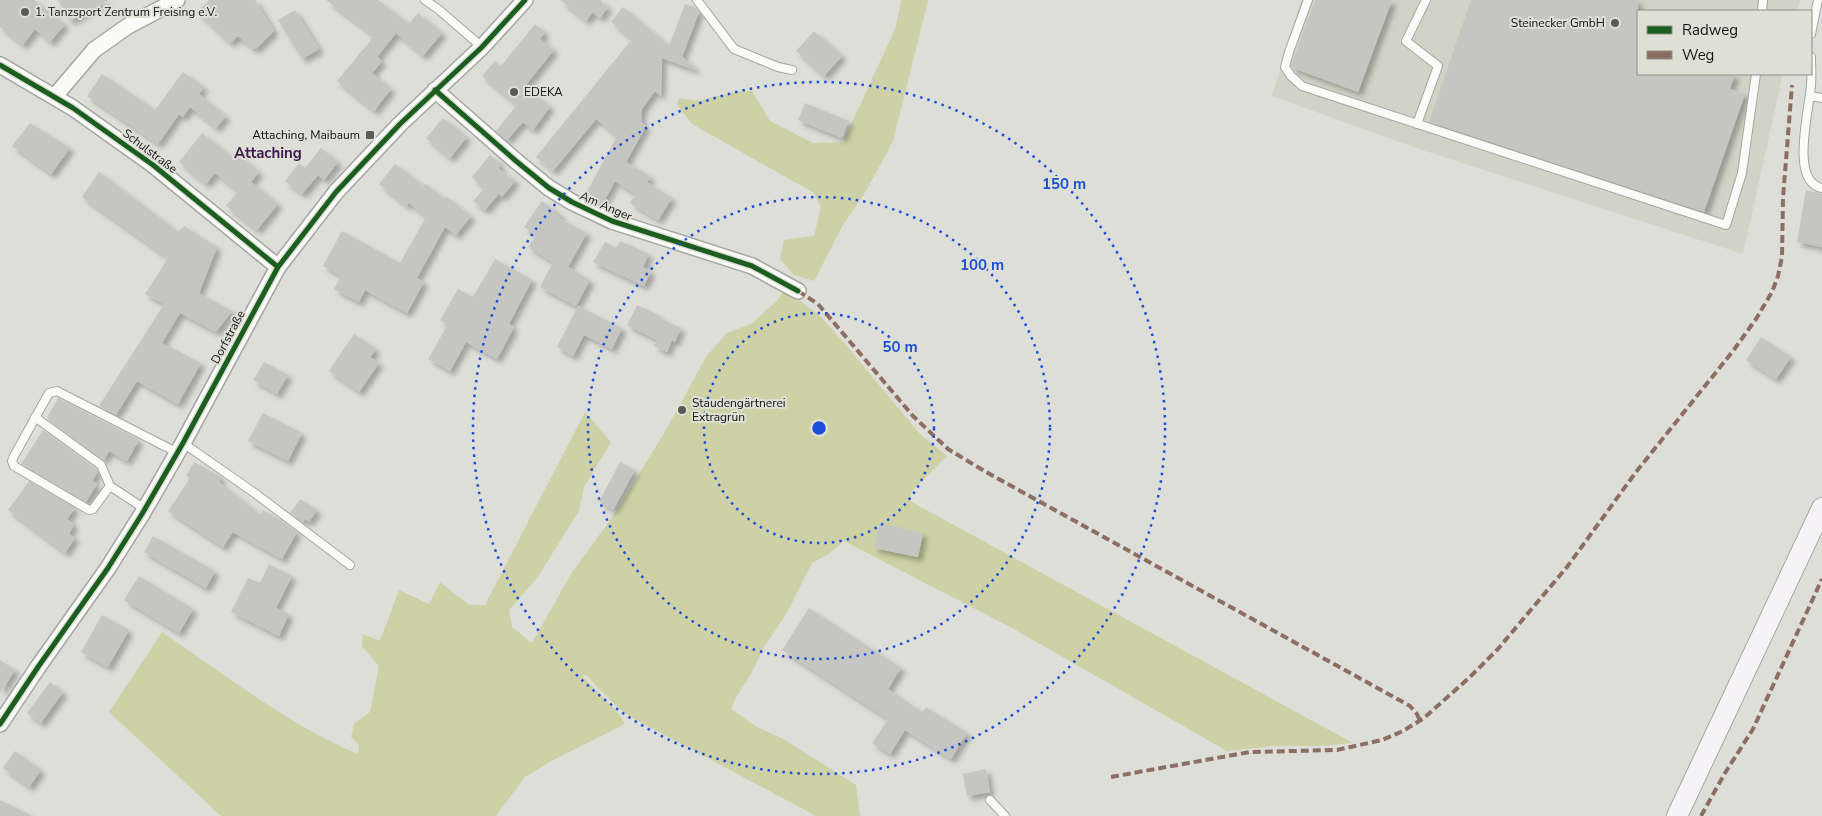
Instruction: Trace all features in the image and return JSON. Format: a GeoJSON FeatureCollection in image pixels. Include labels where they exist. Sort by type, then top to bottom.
{"type":"FeatureCollection","features":[{"type":"Feature","properties":{"kind":"main road"},"geometry":{"type":"LineString","coordinates":[[1677,816],[1822,508]]}},
{"type":"Feature","properties":{"kind":"street"},"geometry":{"type":"LineString","coordinates":[[55,96],[94,50],[128,26],[177,0]]}},
{"type":"Feature","properties":{"kind":"street","name":"Dorfstraße"},"geometry":{"type":"LineString","coordinates":[[0,724],[108,568],[145,508],[180,448],[250,315],[278,267],[336,192],[400,124],[482,47],[525,0]]}},
{"type":"Feature","properties":{"kind":"street","name":"Schulstraße"},"geometry":{"type":"LineString","coordinates":[[0,65],[55,96],[153,165],[278,267]]}},
{"type":"Feature","properties":{"kind":"street","name":"Am Anger"},"geometry":{"type":"LineString","coordinates":[[435,90],[549,188],[572,202],[625,226],[752,266],[798,291]]}},
{"type":"Feature","properties":{"kind":"lane"},"geometry":{"type":"LineString","coordinates":[[425,0],[482,47]]}},
{"type":"Feature","properties":{"kind":"lane"},"geometry":{"type":"LineString","coordinates":[[697,0],[734,49],[778,68],[792,70]]}},
{"type":"Feature","properties":{"kind":"lane"},"geometry":{"type":"LineString","coordinates":[[1308,0],[1285,67],[1291,76],[1302,86],[1726,224],[1742,173],[1756,75]]}},
{"type":"Feature","properties":{"kind":"lane"},"geometry":{"type":"LineString","coordinates":[[1417,124],[1438,66],[1406,41],[1426,0]]}},
{"type":"Feature","properties":{"kind":"lane"},"geometry":{"type":"LineString","coordinates":[[1812,29],[1818,0]]}},
{"type":"Feature","properties":{"kind":"lane"},"geometry":{"type":"LineString","coordinates":[[1811,75],[1803,163],[1809,182],[1816,187],[1822,188]]}},
{"type":"Feature","properties":{"kind":"lane"},"geometry":{"type":"LineString","coordinates":[[1810,96],[1822,98]]}},
{"type":"Feature","properties":{"kind":"lane"},"geometry":{"type":"LineString","coordinates":[[110,486],[93,509],[89,510],[14,466],[12,461],[14,456],[49,393],[57,391],[180,448],[256,494],[350,564]]}},
{"type":"Feature","properties":{"kind":"lane"},"geometry":{"type":"LineString","coordinates":[[35,417],[101,465],[110,486],[145,508]]}},
{"type":"Feature","properties":{"kind":"lane"},"geometry":{"type":"LineString","coordinates":[[990,800],[1005,816]]}},
{"type":"Feature","properties":{"kind":"shaded area"},"geometry":{"type":"Polygon","coordinates":[[[1301,0],[1800,0],[1797,10],[1637,10],[1637,75],[1783,75],[1743,254],[1416,148],[1272,96],[1301,0]]]}},
{"type":"Feature","properties":{"kind":"green space"},"geometry":{"type":"Polygon","coordinates":[[[901,0],[928,0],[893,141],[866,191],[843,225],[814,281],[794,275],[780,259],[784,240],[814,236],[821,207],[814,193],[692,124],[677,105],[679,98],[698,101],[734,92],[752,91],[770,121],[813,143],[843,142],[896,27],[901,0]]]}},
{"type":"Feature","properties":{"kind":"green space"},"geometry":{"type":"Polygon","coordinates":[[[785,289],[821,317],[920,434],[947,456],[911,492],[910,501],[1353,743],[1321,746],[1275,746],[1227,751],[1014,629],[844,541],[830,553],[812,563],[787,613],[764,647],[731,709],[757,727],[785,740],[856,785],[860,816],[816,816],[629,716],[613,703],[586,675],[582,676],[617,712],[625,724],[555,759],[525,777],[496,816],[221,816],[109,712],[162,632],[282,714],[307,729],[358,754],[359,745],[351,737],[354,724],[370,712],[379,666],[362,646],[363,634],[380,641],[399,590],[429,604],[440,582],[469,605],[485,605],[585,412],[611,442],[584,487],[579,511],[537,578],[509,610],[512,627],[532,643],[571,574],[613,516],[666,430],[706,357],[727,333],[751,324],[777,301],[785,289]],[[879,524],[874,548],[918,557],[923,533],[879,524]]]}},
{"type":"Feature","properties":{"kind":"building","name":"1. Tanzsport Zentrum Freising e.V."},"geometry":{"type":"Polygon","coordinates":[[[0,0],[34,0],[65,24],[50,42],[35,29],[23,45],[0,27],[0,0]]]}},
{"type":"Feature","properties":{"kind":"building"},"geometry":{"type":"Polygon","coordinates":[[[58,0],[109,0],[70,21],[58,0]]]}},
{"type":"Feature","properties":{"kind":"building"},"geometry":{"type":"Polygon","coordinates":[[[209,0],[255,0],[274,31],[257,48],[253,49],[238,36],[230,43],[197,12],[209,0]]]}},
{"type":"Feature","properties":{"kind":"building"},"geometry":{"type":"Polygon","coordinates":[[[326,0],[378,0],[409,24],[418,13],[442,33],[423,56],[396,33],[377,57],[382,61],[372,73],[391,89],[374,111],[337,81],[374,36],[326,0]]]}},
{"type":"Feature","properties":{"kind":"building"},"geometry":{"type":"Polygon","coordinates":[[[560,0],[602,0],[601,2],[608,7],[600,18],[593,12],[586,21],[560,0]]]}},
{"type":"Feature","properties":{"kind":"building"},"geometry":{"type":"Polygon","coordinates":[[[1315,0],[1392,0],[1358,92],[1291,66],[1315,0]]]}},
{"type":"Feature","properties":{"kind":"building"},"geometry":{"type":"Polygon","coordinates":[[[1471,0],[1638,0],[1637,75],[1735,75],[1730,89],[1745,94],[1704,212],[1429,122],[1471,0]]]}},
{"type":"Feature","properties":{"kind":"building"},"geometry":{"type":"Polygon","coordinates":[[[685,4],[696,8],[699,12],[682,57],[696,68],[695,70],[662,58],[661,96],[655,91],[642,109],[641,122],[646,126],[626,162],[651,177],[647,182],[672,198],[658,220],[630,203],[635,194],[615,181],[602,205],[585,195],[617,136],[596,119],[553,171],[536,157],[632,39],[611,22],[623,7],[669,46],[685,4]]]}},
{"type":"Feature","properties":{"kind":"building"},"geometry":{"type":"Polygon","coordinates":[[[295,10],[319,49],[302,59],[278,20],[295,10]]]}},
{"type":"Feature","properties":{"kind":"building"},"geometry":{"type":"Polygon","coordinates":[[[535,24],[545,32],[540,39],[554,50],[525,86],[550,107],[533,130],[523,122],[507,140],[496,131],[517,105],[482,76],[495,61],[501,66],[535,24]]]}},
{"type":"Feature","properties":{"kind":"building"},"geometry":{"type":"Polygon","coordinates":[[[814,31],[842,56],[824,76],[796,51],[814,31]]]}},
{"type":"Feature","properties":{"kind":"building"},"geometry":{"type":"Polygon","coordinates":[[[183,72],[204,87],[199,94],[226,116],[216,128],[190,107],[183,117],[179,114],[158,144],[87,96],[102,74],[155,110],[183,72]]]}},
{"type":"Feature","properties":{"kind":"building"},"geometry":{"type":"Polygon","coordinates":[[[805,103],[849,121],[842,138],[798,120],[805,103]]]}},
{"type":"Feature","properties":{"kind":"building"},"geometry":{"type":"Polygon","coordinates":[[[443,118],[467,137],[450,158],[426,138],[443,118]]]}},
{"type":"Feature","properties":{"kind":"building"},"geometry":{"type":"Polygon","coordinates":[[[30,123],[70,148],[51,174],[12,146],[30,123]]]}},
{"type":"Feature","properties":{"kind":"building"},"geometry":{"type":"Polygon","coordinates":[[[202,133],[232,157],[235,152],[259,172],[251,182],[278,204],[257,230],[226,206],[238,191],[215,173],[206,184],[179,162],[202,133]]]}},
{"type":"Feature","properties":{"kind":"building"},"geometry":{"type":"Polygon","coordinates":[[[321,148],[338,162],[324,180],[318,175],[302,194],[285,181],[299,163],[305,168],[321,148]]]}},
{"type":"Feature","properties":{"kind":"building"},"geometry":{"type":"Polygon","coordinates":[[[490,155],[501,164],[498,168],[515,181],[502,197],[499,194],[485,210],[473,201],[484,188],[472,177],[490,155]]]}},
{"type":"Feature","properties":{"kind":"building"},"geometry":{"type":"Polygon","coordinates":[[[395,164],[424,186],[426,184],[445,199],[447,197],[471,216],[456,235],[445,227],[417,278],[424,282],[407,313],[365,290],[359,302],[334,289],[341,276],[323,266],[342,231],[400,263],[426,217],[409,203],[406,206],[379,184],[395,164]]]}},
{"type":"Feature","properties":{"kind":"building"},"geometry":{"type":"Polygon","coordinates":[[[99,172],[178,232],[184,226],[217,247],[199,293],[232,311],[216,332],[180,313],[162,343],[201,363],[178,404],[137,381],[116,415],[99,406],[164,304],[145,294],[168,258],[82,197],[99,172]]]}},
{"type":"Feature","properties":{"kind":"building"},"geometry":{"type":"Polygon","coordinates":[[[1806,190],[1822,194],[1822,247],[1797,242],[1806,190]]]}},
{"type":"Feature","properties":{"kind":"building"},"geometry":{"type":"Polygon","coordinates":[[[542,201],[561,215],[559,218],[587,233],[568,267],[590,280],[576,306],[540,287],[553,262],[528,247],[536,236],[524,227],[542,201]]]}},
{"type":"Feature","properties":{"kind":"building"},"geometry":{"type":"Polygon","coordinates":[[[620,241],[649,254],[643,267],[651,271],[644,286],[593,262],[605,242],[616,248],[620,241]]]}},
{"type":"Feature","properties":{"kind":"building"},"geometry":{"type":"Polygon","coordinates":[[[495,259],[532,280],[509,324],[514,327],[497,359],[466,342],[450,371],[428,359],[448,324],[440,320],[458,289],[473,297],[495,259]]]}},
{"type":"Feature","properties":{"kind":"building"},"geometry":{"type":"Polygon","coordinates":[[[637,305],[681,328],[675,342],[672,340],[667,352],[654,346],[657,340],[627,325],[637,305]]]}},
{"type":"Feature","properties":{"kind":"building"},"geometry":{"type":"Polygon","coordinates":[[[578,306],[622,328],[612,349],[584,335],[573,356],[557,347],[578,306]]]}},
{"type":"Feature","properties":{"kind":"building"},"geometry":{"type":"Polygon","coordinates":[[[354,334],[376,349],[370,357],[379,363],[359,392],[329,371],[354,334]]]}},
{"type":"Feature","properties":{"kind":"building"},"geometry":{"type":"Polygon","coordinates":[[[1761,337],[1791,357],[1776,379],[1746,360],[1761,337]]]}},
{"type":"Feature","properties":{"kind":"building"},"geometry":{"type":"Polygon","coordinates":[[[264,362],[288,375],[277,394],[253,380],[264,362]]]}},
{"type":"Feature","properties":{"kind":"building"},"geometry":{"type":"Polygon","coordinates":[[[58,398],[139,440],[127,461],[109,451],[104,460],[48,420],[49,418],[47,417],[58,398]]]}},
{"type":"Feature","properties":{"kind":"building"},"geometry":{"type":"Polygon","coordinates":[[[263,413],[302,433],[288,461],[248,441],[263,413]]]}},
{"type":"Feature","properties":{"kind":"building"},"geometry":{"type":"Polygon","coordinates":[[[43,430],[98,471],[92,481],[97,484],[86,502],[21,464],[43,430]]]}},
{"type":"Feature","properties":{"kind":"building"},"geometry":{"type":"Polygon","coordinates":[[[194,462],[221,477],[219,482],[261,515],[263,510],[297,532],[282,559],[233,532],[223,547],[168,511],[190,478],[186,476],[194,462]]]}},
{"type":"Feature","properties":{"kind":"building"},"geometry":{"type":"Polygon","coordinates":[[[620,462],[635,470],[613,510],[599,502],[620,462]]]}},
{"type":"Feature","properties":{"kind":"building"},"geometry":{"type":"Polygon","coordinates":[[[29,481],[75,508],[67,519],[74,524],[69,534],[75,538],[65,553],[8,510],[29,481]]]}},
{"type":"Feature","properties":{"kind":"building"},"geometry":{"type":"Polygon","coordinates":[[[300,499],[317,510],[309,522],[305,519],[303,522],[290,513],[300,499]]]}},
{"type":"Feature","properties":{"kind":"building"},"geometry":{"type":"Polygon","coordinates":[[[879,523],[923,533],[918,557],[874,548],[879,523]]]}},
{"type":"Feature","properties":{"kind":"building"},"geometry":{"type":"Polygon","coordinates":[[[153,536],[215,571],[206,588],[144,552],[153,536]]]}},
{"type":"Feature","properties":{"kind":"building"},"geometry":{"type":"Polygon","coordinates":[[[269,564],[292,576],[276,608],[289,614],[279,636],[231,612],[248,578],[260,583],[269,564]]]}},
{"type":"Feature","properties":{"kind":"building"},"geometry":{"type":"Polygon","coordinates":[[[139,576],[193,609],[179,633],[124,600],[139,576]]]}},
{"type":"Feature","properties":{"kind":"building"},"geometry":{"type":"Polygon","coordinates":[[[809,608],[901,668],[888,689],[922,712],[926,707],[967,733],[951,759],[905,730],[890,754],[872,743],[888,719],[782,650],[809,608]]]}},
{"type":"Feature","properties":{"kind":"building"},"geometry":{"type":"Polygon","coordinates":[[[102,615],[129,630],[108,667],[81,652],[102,615]]]}},
{"type":"Feature","properties":{"kind":"building"},"geometry":{"type":"Polygon","coordinates":[[[0,660],[15,670],[0,693],[0,660]]]}},
{"type":"Feature","properties":{"kind":"building"},"geometry":{"type":"Polygon","coordinates":[[[50,682],[63,692],[41,723],[27,713],[50,682]]]}},
{"type":"Feature","properties":{"kind":"building"},"geometry":{"type":"Polygon","coordinates":[[[15,751],[41,770],[29,787],[3,768],[15,751]]]}},
{"type":"Feature","properties":{"kind":"building"},"geometry":{"type":"Polygon","coordinates":[[[986,769],[990,792],[967,796],[963,774],[986,769]]]}},
{"type":"Feature","properties":{"kind":"building"},"geometry":{"type":"Polygon","coordinates":[[[0,800],[32,816],[0,816],[0,800]]]}},
{"type":"Feature","properties":{"kind":"marked path"},"geometry":{"type":"LineString","coordinates":[[1111,777],[1250,752],[1337,750],[1382,740],[1403,731],[1424,718],[1497,650],[1567,567],[1636,472],[1733,351],[1756,319],[1772,292],[1782,257],[1783,198],[1792,85]]}},
{"type":"Feature","properties":{"kind":"marked path"},"geometry":{"type":"LineString","coordinates":[[798,291],[818,304],[913,416],[948,449],[986,472],[1410,706],[1420,721]]}},
{"type":"Feature","properties":{"kind":"marked path"},"geometry":{"type":"LineString","coordinates":[[1701,816],[1753,729],[1822,579]]}},
{"type":"Feature","properties":{"kind":"cycle path"},"geometry":{"type":"LineString","coordinates":[[0,724],[108,568],[142,514],[183,443],[278,267],[336,192],[400,124],[482,47],[525,0]]}},
{"type":"Feature","properties":{"kind":"cycle path"},"geometry":{"type":"LineString","coordinates":[[0,65],[73,108],[153,165],[278,267]]}},
{"type":"Feature","properties":{"kind":"cycle path"},"geometry":{"type":"LineString","coordinates":[[435,90],[549,188],[572,202],[612,221],[752,266],[798,291]]}},
{"type":"Feature","properties":{"kind":"place","name":"1. Tanzsport Zentrum Freising e.V."},"geometry":{"type":"Point","coordinates":[25,12]}},
{"type":"Feature","properties":{"kind":"place","name":"Steinecker GmbH"},"geometry":{"type":"Point","coordinates":[1615,23]}},
{"type":"Feature","properties":{"kind":"place","name":"EDEKA"},"geometry":{"type":"Point","coordinates":[514,92]}},
{"type":"Feature","properties":{"kind":"place","name":"Attaching, Maibaum"},"geometry":{"type":"Point","coordinates":[370,135]}},
{"type":"Feature","properties":{"kind":"place","name":"Staudengärtnerei Extragrün"},"geometry":{"type":"Point","coordinates":[682,410]}},
{"type":"Feature","properties":{"kind":"district","name":"Attaching"},"geometry":{"type":"Point","coordinates":[268,153]}}]}
